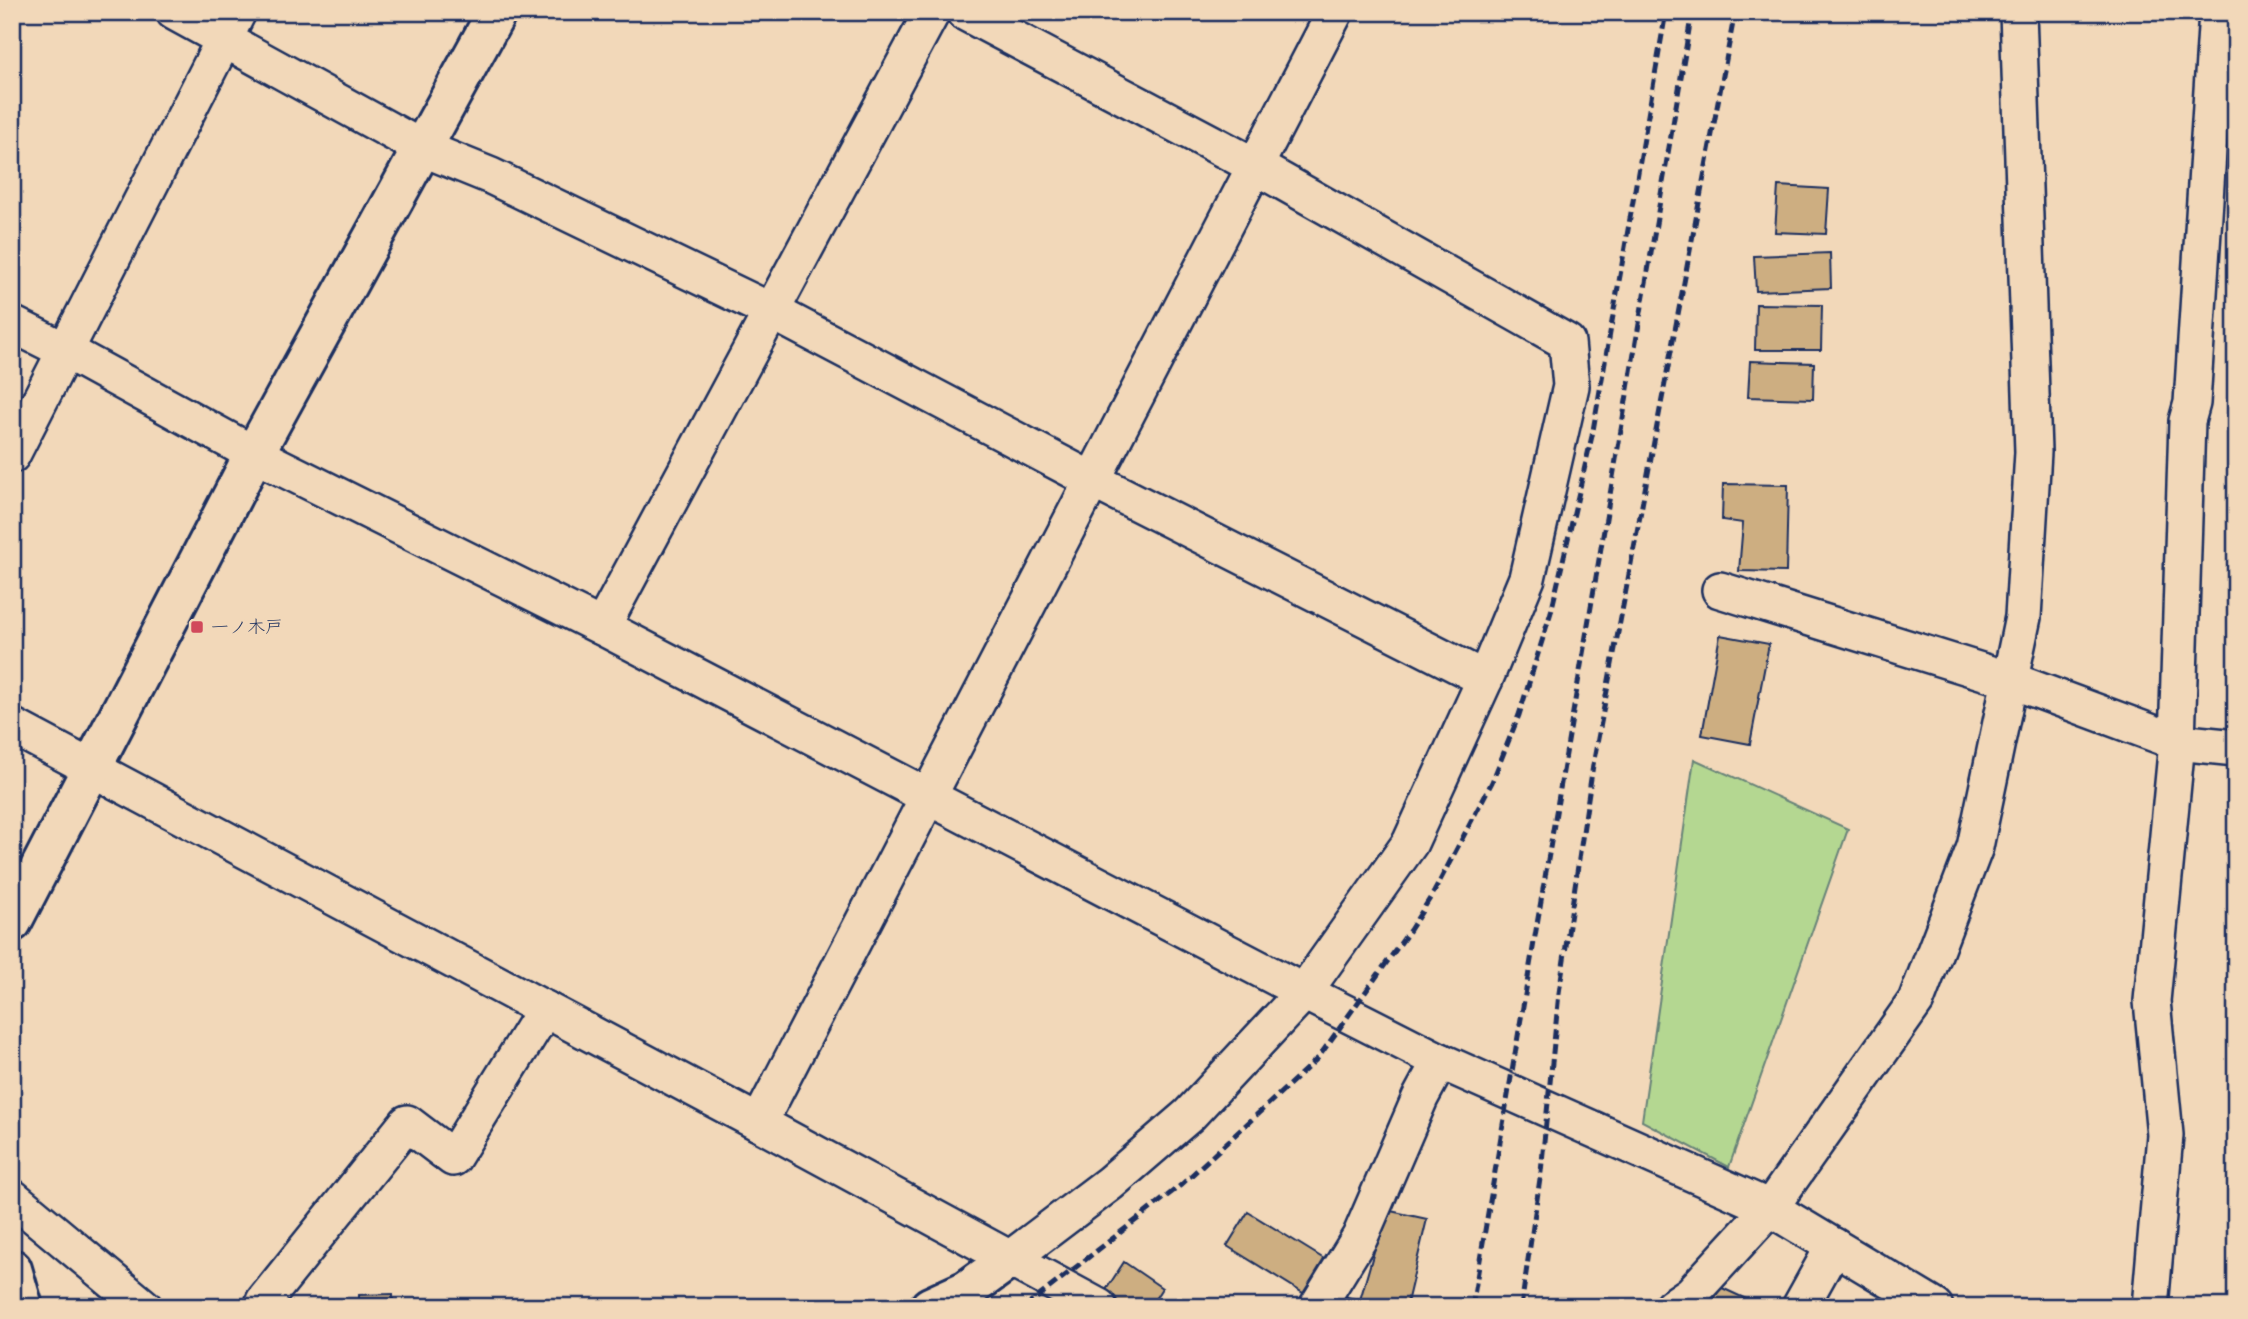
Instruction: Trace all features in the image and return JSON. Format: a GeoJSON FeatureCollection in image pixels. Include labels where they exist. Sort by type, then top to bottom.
{"type":"FeatureCollection","features":[{"type":"Feature","properties":{"kind":"street"},"geometry":{"type":"LineString","coordinates":[[174,12],[232,25],[422,148],[491,176],[771,311],[1092,480],[1485,679]]}},
{"type":"Feature","properties":{"kind":"street"},"geometry":{"type":"LineString","coordinates":[[12,922],[254,454],[497,12]]}},
{"type":"Feature","properties":{"kind":"street"},"geometry":{"type":"LineString","coordinates":[[602,627],[932,12]]}},
{"type":"Feature","properties":{"kind":"street"},"geometry":{"type":"LineString","coordinates":[[930,1307],[967,1290],[1011,1258],[1110,1183],[1189,1115],[1304,992],[1410,843],[1485,679],[1527,578],[1571,386],[1567,342],[1255,166],[964,12]]}},
{"type":"Feature","properties":{"kind":"street"},"geometry":{"type":"LineString","coordinates":[[759,1123],[1335,12]]}},
{"type":"Feature","properties":{"kind":"street"},"geometry":{"type":"LineString","coordinates":[[1672,1307],[1691,1294],[1770,1208],[1916,1000],[1975,847],[2023,617],[2033,452],[2018,12]]}},
{"type":"Feature","properties":{"kind":"street"},"geometry":{"type":"LineString","coordinates":[[12,454],[232,25]]}},
{"type":"Feature","properties":{"kind":"street"},"geometry":{"type":"LineString","coordinates":[[2150,1307],[2165,1135],[2152,1002],[2177,742],[2187,421],[2192,403],[2223,31]]}},
{"type":"Feature","properties":{"kind":"street"},"geometry":{"type":"LineString","coordinates":[[12,324],[254,454],[602,627],[1440,1061],[1770,1208],[1936,1307]]}},
{"type":"Feature","properties":{"kind":"street"},"geometry":{"type":"LineString","coordinates":[[1720,590],[2010,680],[2177,742],[2236,748]]}},
{"type":"Feature","properties":{"kind":"street"},"geometry":{"type":"LineString","coordinates":[[12,726],[1100,1307]]}},
{"type":"Feature","properties":{"kind":"street"},"geometry":{"type":"LineString","coordinates":[[264,1307],[264,1301],[407,1123],[453,1158],[545,1009]]}},
{"type":"Feature","properties":{"kind":"street"},"geometry":{"type":"LineString","coordinates":[[1317,1307],[1360,1237],[1420,1098],[1440,1061]]}},
{"type":"Feature","properties":{"kind":"street"},"geometry":{"type":"LineString","coordinates":[[12,1197],[144,1307]]}},
{"type":"Feature","properties":{"kind":"street"},"geometry":{"type":"LineString","coordinates":[[1800,1307],[1834,1247]]}},
{"type":"Feature","properties":{"kind":"street"},"geometry":{"type":"LineString","coordinates":[[12,1269],[23,1307]]}},
{"type":"Feature","properties":{"kind":"green space"},"geometry":{"type":"Polygon","coordinates":[[[1694,759],[1848,829],[1729,1167],[1642,1121],[1694,759]]]}},
{"type":"Feature","properties":{"kind":"building"},"geometry":{"type":"Polygon","coordinates":[[[1778,186],[1829,189],[1826,234],[1775,232],[1778,186]]]}},
{"type":"Feature","properties":{"kind":"building"},"geometry":{"type":"Polygon","coordinates":[[[1830,253],[1831,288],[1756,291],[1754,256],[1830,253]]]}},
{"type":"Feature","properties":{"kind":"building"},"geometry":{"type":"Polygon","coordinates":[[[1756,304],[1822,305],[1821,350],[1755,350],[1756,304]]]}},
{"type":"Feature","properties":{"kind":"building"},"geometry":{"type":"Polygon","coordinates":[[[1750,361],[1814,363],[1813,399],[1748,397],[1750,361]]]}},
{"type":"Feature","properties":{"kind":"building"},"geometry":{"type":"Polygon","coordinates":[[[1723,484],[1788,485],[1786,572],[1739,571],[1743,523],[1722,520],[1723,484]]]}},
{"type":"Feature","properties":{"kind":"building"},"geometry":{"type":"Polygon","coordinates":[[[1720,635],[1769,644],[1750,744],[1702,735],[1720,635]]]}},
{"type":"Feature","properties":{"kind":"building"},"geometry":{"type":"Polygon","coordinates":[[[1386,1210],[1427,1219],[1406,1307],[1345,1307],[1347,1297],[1360,1300],[1386,1210]]]}},
{"type":"Feature","properties":{"kind":"building"},"geometry":{"type":"Polygon","coordinates":[[[1248,1212],[1329,1262],[1308,1296],[1227,1246],[1248,1212]]]}},
{"type":"Feature","properties":{"kind":"building"},"geometry":{"type":"Polygon","coordinates":[[[1124,1262],[1162,1288],[1150,1307],[1112,1307],[1100,1299],[1124,1262]]]}},
{"type":"Feature","properties":{"kind":"building"},"geometry":{"type":"Polygon","coordinates":[[[1720,1287],[1759,1305],[1759,1307],[1711,1307],[1720,1287]]]}},
{"type":"Feature","properties":{"kind":"building"},"geometry":{"type":"Polygon","coordinates":[[[393,1294],[393,1307],[359,1307],[359,1295],[393,1294]]]}},
{"type":"Feature","properties":{"kind":"railway"},"geometry":{"type":"LineString","coordinates":[[1025,1307],[1181,1185],[1318,1058],[1434,892],[1492,782],[1519,715],[1551,612],[1592,436],[1666,12]]}},
{"type":"Feature","properties":{"kind":"railway"},"geometry":{"type":"LineString","coordinates":[[1472,1307],[1692,12]]}},
{"type":"Feature","properties":{"kind":"railway"},"geometry":{"type":"LineString","coordinates":[[1521,1307],[1541,1172],[1559,993],[1593,765],[1735,12]]}},
{"type":"Feature","properties":{"kind":"place","name":"一ノ木戸"},"geometry":{"type":"Point","coordinates":[197,627]}}]}
